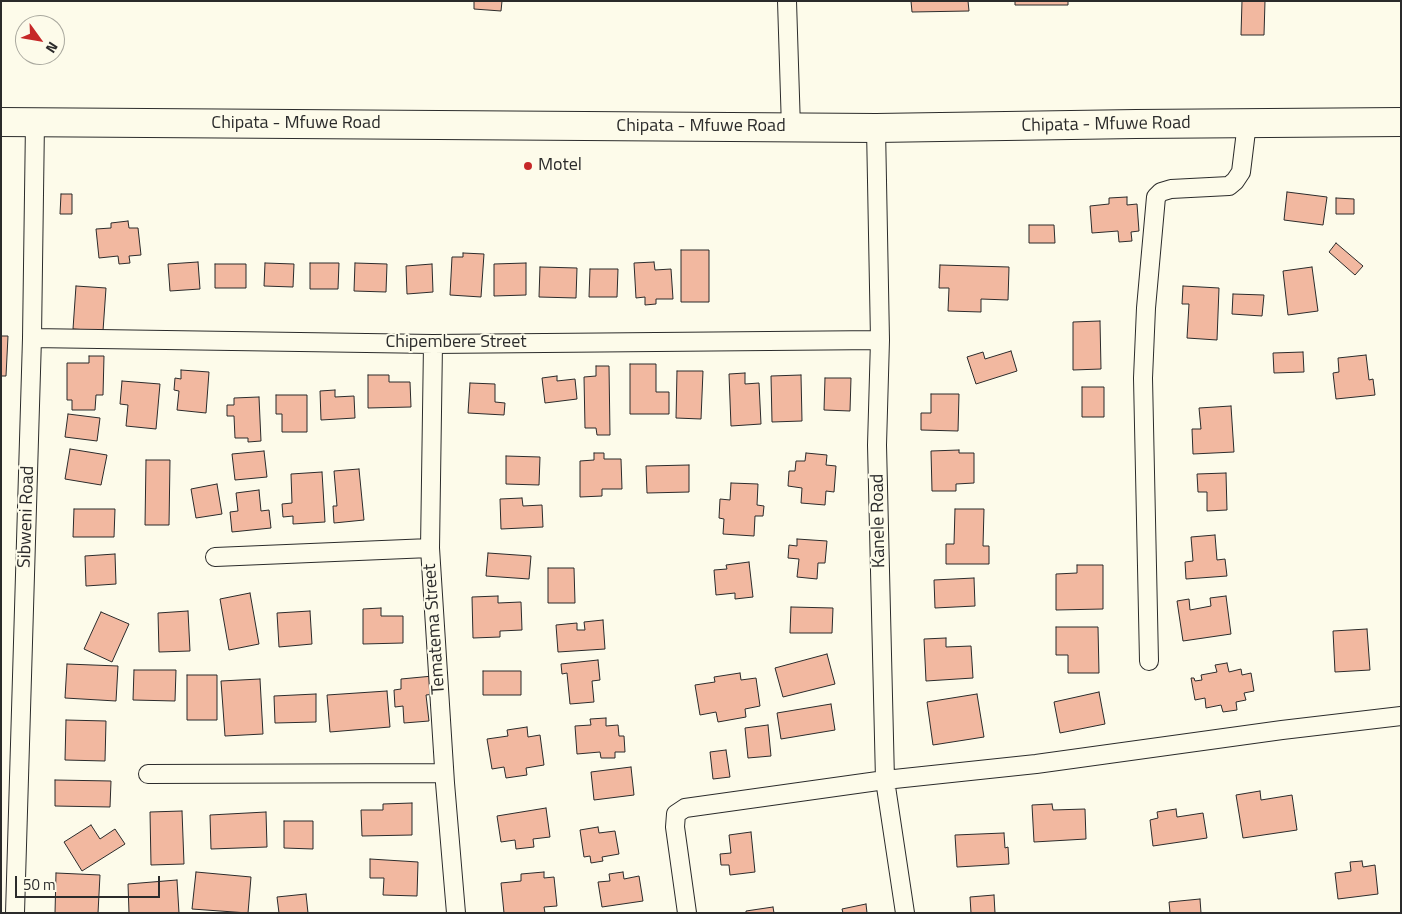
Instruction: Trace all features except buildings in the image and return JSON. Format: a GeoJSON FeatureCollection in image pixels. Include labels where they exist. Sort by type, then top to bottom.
{"type":"FeatureCollection","features":[{"type":"Feature","properties":{"kind":"main road","name":"Chipata - Mfuwe Road"},"geometry":{"type":"LineString","coordinates":[[1,122],[791,128],[1401,122]]}},
{"type":"Feature","properties":{"kind":"street"},"geometry":{"type":"LineString","coordinates":[[787,1],[791,128]]}},
{"type":"Feature","properties":{"kind":"street","name":"Sibweni Road"},"geometry":{"type":"LineString","coordinates":[[15,913],[32,338],[35,122]]}},
{"type":"Feature","properties":{"kind":"street"},"geometry":{"type":"LineString","coordinates":[[1148,660],[1143,378],[1146,308],[1156,197],[1161,192],[1171,189],[1229,186],[1241,172],[1247,124]]}},
{"type":"Feature","properties":{"kind":"street","name":"Kanele Road"},"geometry":{"type":"LineString","coordinates":[[876,128],[880,340],[877,445],[885,780],[906,913]]}},
{"type":"Feature","properties":{"kind":"street","name":"Chipembere Street"},"geometry":{"type":"LineString","coordinates":[[32,338],[432,344],[880,340]]}},
{"type":"Feature","properties":{"kind":"street","name":"Tematema Street"},"geometry":{"type":"LineString","coordinates":[[432,344],[430,548],[444,773],[456,913]]}},
{"type":"Feature","properties":{"kind":"street"},"geometry":{"type":"LineString","coordinates":[[215,557],[430,548]]}},
{"type":"Feature","properties":{"kind":"street"},"geometry":{"type":"LineString","coordinates":[[687,913],[675,827],[676,814],[685,808],[885,780],[1036,764],[1282,730],[1401,716]]}},
{"type":"Feature","properties":{"kind":"street"},"geometry":{"type":"LineString","coordinates":[[148,774],[444,773]]}},
{"type":"Feature","properties":{"kind":"place","name":"Motel"},"geometry":{"type":"Point","coordinates":[528,166]}}]}
